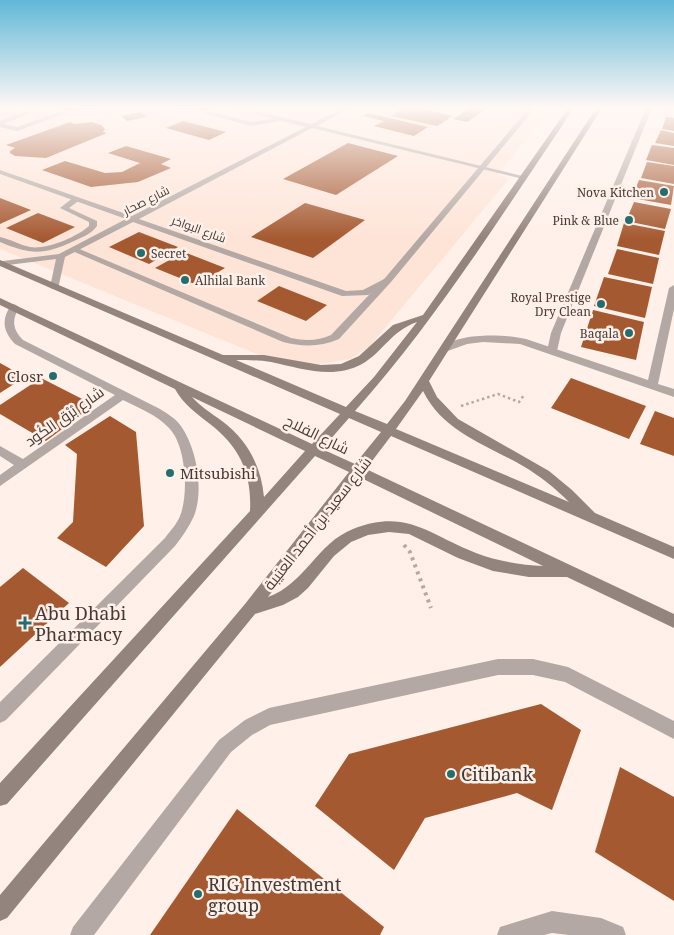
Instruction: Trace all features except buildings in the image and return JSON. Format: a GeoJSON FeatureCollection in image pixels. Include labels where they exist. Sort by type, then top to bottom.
{"type":"FeatureCollection","features":[{"type":"Feature","properties":{"kind":"main road"},"geometry":{"type":"LineString","coordinates":[[0,797],[378,379],[426,317],[541,152]]}},
{"type":"Feature","properties":{"kind":"main road","name":"شارع سعيد بن أحمد العتيبة"},"geometry":{"type":"LineString","coordinates":[[0,911],[250,609],[333,500],[358,472],[389,431],[424,382],[571,152]]}},
{"type":"Feature","properties":{"kind":"main road","name":"شارع الفلاح"},"geometry":{"type":"LineString","coordinates":[[1,264],[670,550]]}},
{"type":"Feature","properties":{"kind":"main road","name":"شارع الفلاح"},"geometry":{"type":"LineString","coordinates":[[0,301],[674,621]]}},
{"type":"Feature","properties":{"kind":"main road"},"geometry":{"type":"LineString","coordinates":[[223,358],[270,360],[311,369],[340,368],[355,363],[367,356],[388,334],[401,325],[426,317]]}},
{"type":"Feature","properties":{"kind":"main road"},"geometry":{"type":"LineString","coordinates":[[424,382],[434,402],[451,421],[473,436],[544,474],[566,491],[590,517]]}},
{"type":"Feature","properties":{"kind":"main road"},"geometry":{"type":"LineString","coordinates":[[180,386],[187,400],[225,428],[245,451],[255,476],[258,495],[257,514]]}},
{"type":"Feature","properties":{"kind":"main road"},"geometry":{"type":"LineString","coordinates":[[250,609],[272,603],[293,592],[304,583],[325,556],[338,544],[358,533],[380,526],[400,526],[411,529],[470,557],[509,568],[549,573],[568,572]]}},
{"type":"Feature","properties":{"kind":"street","name":"شارع صحار"},"geometry":{"type":"LineString","coordinates":[[1,264],[62,256],[135,220],[264,152]]}},
{"type":"Feature","properties":{"kind":"street"},"geometry":{"type":"LineString","coordinates":[[416,152],[523,177]]}},
{"type":"Feature","properties":{"kind":"street"},"geometry":{"type":"LineString","coordinates":[[74,250],[287,340],[306,344],[324,342],[335,337],[388,280],[495,152]]}},
{"type":"Feature","properties":{"kind":"street"},"geometry":{"type":"LineString","coordinates":[[552,351],[556,333],[631,152]]}},
{"type":"Feature","properties":{"kind":"street","name":"شارع البواخر"},"geometry":{"type":"LineString","coordinates":[[0,172],[345,294],[365,293],[388,280]]}},
{"type":"Feature","properties":{"kind":"street"},"geometry":{"type":"LineString","coordinates":[[0,239],[30,251],[44,251],[89,230],[93,226],[93,221],[64,209],[66,205],[77,199]]}},
{"type":"Feature","properties":{"kind":"street"},"geometry":{"type":"LineString","coordinates":[[55,287],[62,256]]}},
{"type":"Feature","properties":{"kind":"street"},"geometry":{"type":"LineString","coordinates":[[652,386],[674,288]]}},
{"type":"Feature","properties":{"kind":"street"},"geometry":{"type":"LineString","coordinates":[[0,714],[170,542],[188,515],[190,483],[184,440],[168,420],[19,342],[12,336],[9,330],[8,322],[14,308]]}},
{"type":"Feature","properties":{"kind":"street"},"geometry":{"type":"LineString","coordinates":[[445,349],[461,341],[480,338],[501,337],[522,341],[674,394]]}},
{"type":"Feature","properties":{"kind":"street","name":"شارع بُرْق الكُود"},"geometry":{"type":"LineString","coordinates":[[0,481],[122,395]]}},
{"type":"Feature","properties":{"kind":"street"},"geometry":{"type":"LineString","coordinates":[[0,450],[23,465]]}},
{"type":"Feature","properties":{"kind":"street"},"geometry":{"type":"LineString","coordinates":[[81,935],[225,746],[238,733],[254,723],[269,717],[498,667],[524,666],[551,669],[568,675],[674,730]]}},
{"type":"Feature","properties":{"kind":"street"},"geometry":{"type":"LineString","coordinates":[[508,935],[552,922],[601,929],[615,935]]}},
{"type":"Feature","properties":{"kind":"path"},"geometry":{"type":"LineString","coordinates":[[458,407],[498,394],[519,402],[524,395]]}},
{"type":"Feature","properties":{"kind":"path"},"geometry":{"type":"LineString","coordinates":[[398,542],[410,552],[431,608]]}},
{"type":"Feature","properties":{"kind":"shaded area"},"geometry":{"type":"Polygon","coordinates":[[[0,152],[516,152],[498,174],[509,179],[369,347],[350,359],[302,367],[281,364],[0,249],[0,152]]]}},
{"type":"Feature","properties":{"kind":"place","name":"Nova Kitchen"},"geometry":{"type":"Point","coordinates":[664,192]}},
{"type":"Feature","properties":{"kind":"place","name":"Pink & Blue"},"geometry":{"type":"Point","coordinates":[629,220]}},
{"type":"Feature","properties":{"kind":"place","name":"Secret"},"geometry":{"type":"Point","coordinates":[141,253]}},
{"type":"Feature","properties":{"kind":"place","name":"Alhilal Bank"},"geometry":{"type":"Point","coordinates":[185,280]}},
{"type":"Feature","properties":{"kind":"place","name":"Royal Prestige Dry Clean"},"geometry":{"type":"Point","coordinates":[601,304]}},
{"type":"Feature","properties":{"kind":"place","name":"Baqala"},"geometry":{"type":"Point","coordinates":[629,333]}},
{"type":"Feature","properties":{"kind":"place","name":"Closr"},"geometry":{"type":"Point","coordinates":[53,376]}},
{"type":"Feature","properties":{"kind":"place","name":"Mitsubishi"},"geometry":{"type":"Point","coordinates":[170,473]}},
{"type":"Feature","properties":{"kind":"place","name":"Abu Dhabi Pharmacy"},"geometry":{"type":"Point","coordinates":[25,623]}},
{"type":"Feature","properties":{"kind":"place","name":"Citibank"},"geometry":{"type":"Point","coordinates":[451,774]}},
{"type":"Feature","properties":{"kind":"place","name":"RIG Investment group"},"geometry":{"type":"Point","coordinates":[198,894]}}]}
